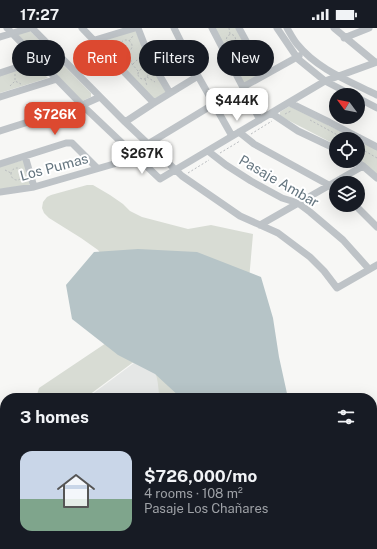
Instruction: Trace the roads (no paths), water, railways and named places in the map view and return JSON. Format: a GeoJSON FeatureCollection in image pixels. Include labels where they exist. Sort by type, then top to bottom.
{"type":"FeatureCollection","features":[{"type":"Feature","properties":{"kind":"street"},"geometry":{"type":"LineString","coordinates":[[0,37],[10,30],[31,28],[125,122],[182,176],[240,216],[278,233],[310,257],[324,271],[337,288],[377,265]]}},
{"type":"Feature","properties":{"kind":"street"},"geometry":{"type":"LineString","coordinates":[[82,28],[94,40]]}},
{"type":"Feature","properties":{"kind":"street"},"geometry":{"type":"LineString","coordinates":[[102,40],[135,28]]}},
{"type":"Feature","properties":{"kind":"street"},"geometry":{"type":"LineString","coordinates":[[138,28],[152,62],[170,93]]}},
{"type":"Feature","properties":{"kind":"street"},"geometry":{"type":"LineString","coordinates":[[174,28],[180,40]]}},
{"type":"Feature","properties":{"kind":"street"},"geometry":{"type":"LineString","coordinates":[[212,28],[260,120]]}},
{"type":"Feature","properties":{"kind":"street"},"geometry":{"type":"LineString","coordinates":[[239,28],[246,40]]}},
{"type":"Feature","properties":{"kind":"street"},"geometry":{"type":"LineString","coordinates":[[278,28],[296,57],[325,81],[338,88]]}},
{"type":"Feature","properties":{"kind":"street"},"geometry":{"type":"LineString","coordinates":[[287,28],[304,51],[320,65],[338,76],[377,95]]}},
{"type":"Feature","properties":{"kind":"street"},"geometry":{"type":"LineString","coordinates":[[334,28],[344,38],[376,62]]}},
{"type":"Feature","properties":{"kind":"street"},"geometry":{"type":"LineString","coordinates":[[344,38],[369,28]]}},
{"type":"Feature","properties":{"kind":"street"},"geometry":{"type":"LineString","coordinates":[[10,30],[20,40]]}},
{"type":"Feature","properties":{"kind":"street"},"geometry":{"type":"LineString","coordinates":[[274,69],[304,51]]}},
{"type":"Feature","properties":{"kind":"street"},"geometry":{"type":"LineString","coordinates":[[54,76],[82,105],[160,179],[271,113],[290,107],[325,81],[376,62]]}},
{"type":"Feature","properties":{"kind":"street"},"geometry":{"type":"LineString","coordinates":[[0,73],[12,69]]}},
{"type":"Feature","properties":{"kind":"street"},"geometry":{"type":"LineString","coordinates":[[129,76],[154,102]]}},
{"type":"Feature","properties":{"kind":"street"},"geometry":{"type":"LineString","coordinates":[[125,122],[154,102],[198,76],[232,136]]}},
{"type":"Feature","properties":{"kind":"street"},"geometry":{"type":"LineString","coordinates":[[243,87],[261,76]]}},
{"type":"Feature","properties":{"kind":"street"},"geometry":{"type":"LineString","coordinates":[[0,98],[57,79]]}},
{"type":"Feature","properties":{"kind":"street"},"geometry":{"type":"LineString","coordinates":[[0,131],[82,105],[100,97]]}},
{"type":"Feature","properties":{"kind":"street"},"geometry":{"type":"LineString","coordinates":[[365,102],[377,108]]}},
{"type":"Feature","properties":{"kind":"street"},"geometry":{"type":"LineString","coordinates":[[148,144],[214,104]]}},
{"type":"Feature","properties":{"kind":"street"},"geometry":{"type":"LineString","coordinates":[[290,107],[330,122],[377,147]]}},
{"type":"Feature","properties":{"kind":"street"},"geometry":{"type":"LineString","coordinates":[[271,113],[298,131],[329,146]]}},
{"type":"Feature","properties":{"kind":"street"},"geometry":{"type":"LineString","coordinates":[[239,132],[254,144],[329,185]]}},
{"type":"Feature","properties":{"kind":"street"},"geometry":{"type":"LineString","coordinates":[[1,166],[25,156],[66,143],[72,143],[97,168]]}},
{"type":"Feature","properties":{"kind":"street","name":"Pasaje Ambar"},"geometry":{"type":"LineString","coordinates":[[208,151],[256,184],[282,198],[298,203],[332,229],[369,269]]}},
{"type":"Feature","properties":{"kind":"street"},"geometry":{"type":"LineString","coordinates":[[25,156],[34,188]]}},
{"type":"Feature","properties":{"kind":"street","name":"Los Pumas"},"geometry":{"type":"LineString","coordinates":[[0,192],[34,188],[138,157]]}},
{"type":"Feature","properties":{"kind":"street"},"geometry":{"type":"LineString","coordinates":[[349,176],[360,168]]}},
{"type":"Feature","properties":{"kind":"street"},"geometry":{"type":"LineString","coordinates":[[365,168],[377,178]]}},
{"type":"Feature","properties":{"kind":"street"},"geometry":{"type":"LineString","coordinates":[[260,225],[298,203],[329,189]]}},
{"type":"Feature","properties":{"kind":"street"},"geometry":{"type":"LineString","coordinates":[[362,212],[377,227]]}}]}
